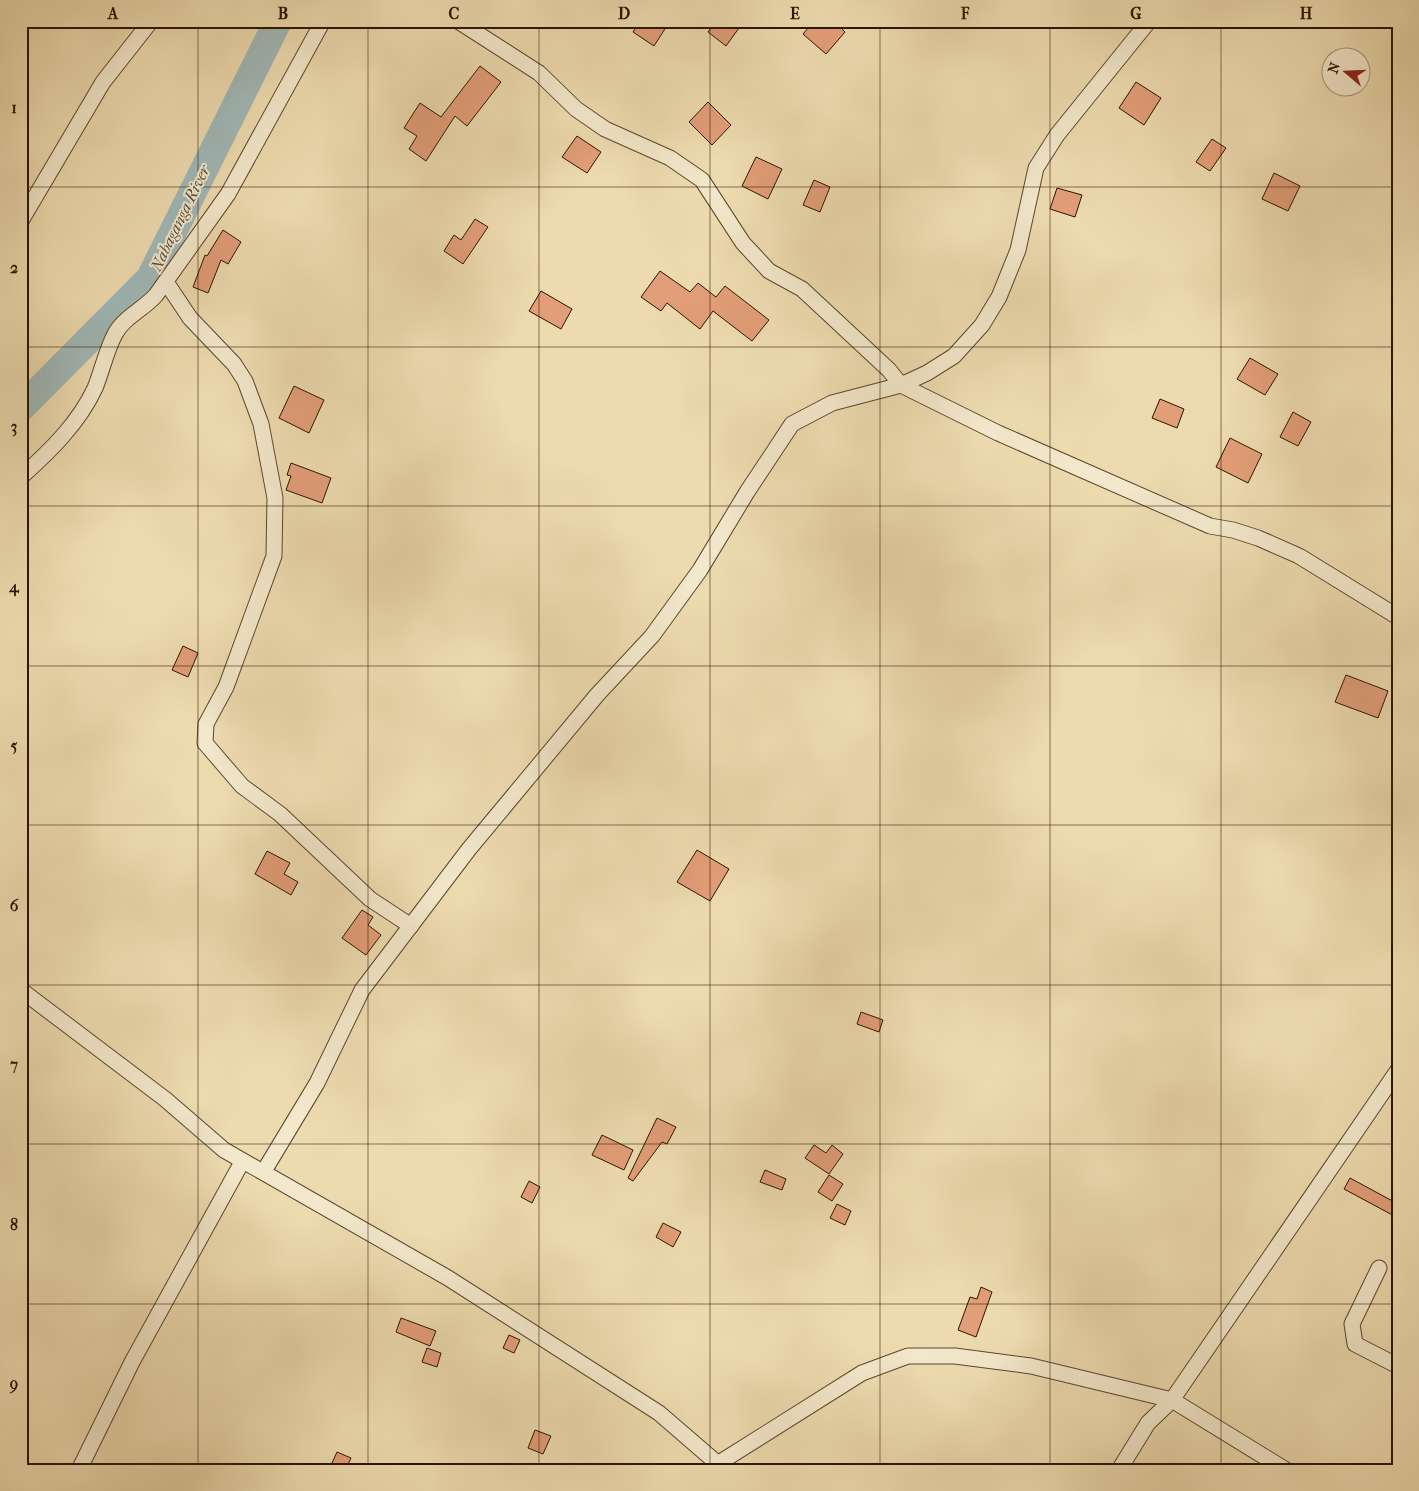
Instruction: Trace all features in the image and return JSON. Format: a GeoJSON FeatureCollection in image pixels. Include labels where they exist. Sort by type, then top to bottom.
{"type":"FeatureCollection","features":[{"type":"Feature","properties":{"kind":"street"},"geometry":{"type":"LineString","coordinates":[[21,221],[103,82],[151,21]]}},
{"type":"Feature","properties":{"kind":"street"},"geometry":{"type":"LineString","coordinates":[[21,476],[77,419],[94,389],[115,333],[131,315],[146,307],[166,282],[228,194],[323,21]]}},
{"type":"Feature","properties":{"kind":"street"},"geometry":{"type":"LineString","coordinates":[[458,21],[539,72],[576,109],[605,129],[670,158],[702,180],[744,243],[769,271],[802,289],[889,370],[901,385],[998,433],[1210,526],[1258,538],[1299,556],[1398,617]]}},
{"type":"Feature","properties":{"kind":"street"},"geometry":{"type":"LineString","coordinates":[[264,1172],[317,1083],[362,990],[468,848],[597,694],[652,636],[700,570],[746,492],[792,424],[832,403],[901,385],[927,373],[954,356],[982,325],[999,297],[1018,250],[1036,168],[1057,135],[1149,21]]}},
{"type":"Feature","properties":{"kind":"street"},"geometry":{"type":"LineString","coordinates":[[166,282],[190,318],[234,364],[245,381],[261,424],[275,498],[274,556],[226,686],[206,724],[205,743],[242,786],[280,814],[370,898],[411,926]]}},
{"type":"Feature","properties":{"kind":"street"},"geometry":{"type":"LineString","coordinates":[[21,990],[165,1099],[224,1150],[448,1278],[659,1413],[722,1467],[862,1372],[908,1356],[955,1356],[1031,1366],[1172,1400],[1286,1470]]}},
{"type":"Feature","properties":{"kind":"street"},"geometry":{"type":"LineString","coordinates":[[1119,1470],[1148,1423],[1172,1400],[1398,1070]]}},
{"type":"Feature","properties":{"kind":"street"},"geometry":{"type":"LineString","coordinates":[[79,1470],[132,1362],[242,1162]]}},
{"type":"Feature","properties":{"kind":"street"},"geometry":{"type":"LineString","coordinates":[[1379,1268],[1352,1324],[1353,1330],[1356,1344],[1398,1366]]}},
{"type":"Feature","properties":{"kind":"building"},"geometry":{"type":"Polygon","coordinates":[[[640,21],[670,21],[654,46],[633,32],[640,21]]]}},
{"type":"Feature","properties":{"kind":"building"},"geometry":{"type":"Polygon","coordinates":[[[716,21],[744,21],[726,46],[708,32],[716,21]]]}},
{"type":"Feature","properties":{"kind":"building"},"geometry":{"type":"Polygon","coordinates":[[[814,21],[834,21],[845,32],[826,54],[803,34],[814,21]]]}},
{"type":"Feature","properties":{"kind":"building"},"geometry":{"type":"Polygon","coordinates":[[[480,66],[501,82],[467,126],[455,116],[426,161],[409,149],[417,136],[404,128],[420,103],[441,117],[480,66]]]}},
{"type":"Feature","properties":{"kind":"building"},"geometry":{"type":"Polygon","coordinates":[[[1136,82],[1161,98],[1144,125],[1119,108],[1136,82]]]}},
{"type":"Feature","properties":{"kind":"building"},"geometry":{"type":"Polygon","coordinates":[[[708,102],[731,125],[712,145],[689,122],[708,102]]]}},
{"type":"Feature","properties":{"kind":"building"},"geometry":{"type":"Polygon","coordinates":[[[577,136],[601,152],[587,173],[562,157],[577,136]]]}},
{"type":"Feature","properties":{"kind":"building"},"geometry":{"type":"Polygon","coordinates":[[[1212,139],[1226,148],[1210,171],[1196,162],[1212,139]]]}},
{"type":"Feature","properties":{"kind":"building"},"geometry":{"type":"Polygon","coordinates":[[[756,157],[782,169],[768,199],[742,186],[756,157]]]}},
{"type":"Feature","properties":{"kind":"building"},"geometry":{"type":"Polygon","coordinates":[[[1274,173],[1300,186],[1288,211],[1262,199],[1274,173]]]}},
{"type":"Feature","properties":{"kind":"building"},"geometry":{"type":"Polygon","coordinates":[[[814,180],[830,187],[820,212],[803,205],[814,180]]]}},
{"type":"Feature","properties":{"kind":"building"},"geometry":{"type":"Polygon","coordinates":[[[1057,188],[1082,195],[1075,217],[1050,209],[1057,188]]]}},
{"type":"Feature","properties":{"kind":"building"},"geometry":{"type":"Polygon","coordinates":[[[475,219],[488,227],[463,264],[444,251],[454,235],[461,240],[475,219]]]}},
{"type":"Feature","properties":{"kind":"building"},"geometry":{"type":"Polygon","coordinates":[[[223,230],[241,242],[228,264],[221,260],[208,293],[193,287],[205,255],[207,256],[223,230]]]}},
{"type":"Feature","properties":{"kind":"building"},"geometry":{"type":"Polygon","coordinates":[[[660,271],[690,292],[698,283],[716,297],[725,286],[769,320],[752,341],[713,311],[700,329],[667,303],[661,311],[641,297],[660,271]]]}},
{"type":"Feature","properties":{"kind":"building"},"geometry":{"type":"Polygon","coordinates":[[[541,291],[572,309],[561,329],[529,311],[541,291]]]}},
{"type":"Feature","properties":{"kind":"building"},"geometry":{"type":"Polygon","coordinates":[[[1250,358],[1278,374],[1265,395],[1237,379],[1250,358]]]}},
{"type":"Feature","properties":{"kind":"building"},"geometry":{"type":"Polygon","coordinates":[[[294,386],[324,400],[309,433],[279,418],[294,386]]]}},
{"type":"Feature","properties":{"kind":"building"},"geometry":{"type":"Polygon","coordinates":[[[1160,399],[1184,409],[1177,428],[1152,418],[1160,399]]]}},
{"type":"Feature","properties":{"kind":"building"},"geometry":{"type":"Polygon","coordinates":[[[1293,412],[1311,422],[1298,446],[1280,437],[1293,412]]]}},
{"type":"Feature","properties":{"kind":"building"},"geometry":{"type":"Polygon","coordinates":[[[1230,438],[1262,454],[1248,483],[1216,467],[1230,438]]]}},
{"type":"Feature","properties":{"kind":"building"},"geometry":{"type":"Polygon","coordinates":[[[291,463],[331,478],[322,503],[286,490],[291,476],[287,475],[291,463]]]}},
{"type":"Feature","properties":{"kind":"building"},"geometry":{"type":"Polygon","coordinates":[[[183,646],[198,653],[188,677],[172,670],[183,646]]]}},
{"type":"Feature","properties":{"kind":"building"},"geometry":{"type":"Polygon","coordinates":[[[1346,675],[1388,691],[1378,718],[1335,702],[1346,675]]]}},
{"type":"Feature","properties":{"kind":"building"},"geometry":{"type":"Polygon","coordinates":[[[697,850],[729,869],[710,901],[677,882],[697,850]]]}},
{"type":"Feature","properties":{"kind":"building"},"geometry":{"type":"Polygon","coordinates":[[[267,851],[290,863],[284,874],[298,882],[291,895],[255,874],[267,851]]]}},
{"type":"Feature","properties":{"kind":"building"},"geometry":{"type":"Polygon","coordinates":[[[362,910],[373,917],[368,925],[381,935],[366,955],[342,938],[362,910]]]}},
{"type":"Feature","properties":{"kind":"building"},"geometry":{"type":"Polygon","coordinates":[[[861,1012],[883,1020],[879,1032],[857,1024],[861,1012]]]}},
{"type":"Feature","properties":{"kind":"building"},"geometry":{"type":"Polygon","coordinates":[[[657,1118],[676,1127],[667,1144],[662,1142],[633,1181],[628,1178],[657,1118]]]}},
{"type":"Feature","properties":{"kind":"building"},"geometry":{"type":"Polygon","coordinates":[[[602,1135],[633,1150],[624,1170],[592,1155],[602,1135]]]}},
{"type":"Feature","properties":{"kind":"building"},"geometry":{"type":"Polygon","coordinates":[[[814,1145],[826,1153],[832,1145],[843,1154],[829,1174],[805,1158],[814,1145]]]}},
{"type":"Feature","properties":{"kind":"building"},"geometry":{"type":"Polygon","coordinates":[[[765,1170],[786,1179],[782,1190],[760,1182],[765,1170]]]}},
{"type":"Feature","properties":{"kind":"building"},"geometry":{"type":"Polygon","coordinates":[[[829,1175],[843,1184],[832,1201],[818,1192],[829,1175]]]}},
{"type":"Feature","properties":{"kind":"building"},"geometry":{"type":"Polygon","coordinates":[[[1350,1178],[1398,1204],[1398,1218],[1344,1189],[1350,1178]]]}},
{"type":"Feature","properties":{"kind":"building"},"geometry":{"type":"Polygon","coordinates":[[[529,1181],[540,1187],[532,1203],[521,1197],[529,1181]]]}},
{"type":"Feature","properties":{"kind":"building"},"geometry":{"type":"Polygon","coordinates":[[[837,1204],[851,1211],[845,1225],[830,1218],[837,1204]]]}},
{"type":"Feature","properties":{"kind":"building"},"geometry":{"type":"Polygon","coordinates":[[[663,1223],[681,1232],[673,1247],[656,1237],[663,1223]]]}},
{"type":"Feature","properties":{"kind":"building"},"geometry":{"type":"Polygon","coordinates":[[[981,1287],[992,1292],[976,1337],[958,1330],[970,1297],[977,1299],[981,1287]]]}},
{"type":"Feature","properties":{"kind":"building"},"geometry":{"type":"Polygon","coordinates":[[[401,1318],[436,1331],[430,1346],[396,1332],[401,1318]]]}},
{"type":"Feature","properties":{"kind":"building"},"geometry":{"type":"Polygon","coordinates":[[[509,1335],[520,1340],[514,1353],[503,1348],[509,1335]]]}},
{"type":"Feature","properties":{"kind":"building"},"geometry":{"type":"Polygon","coordinates":[[[427,1348],[441,1353],[437,1367],[422,1362],[427,1348]]]}},
{"type":"Feature","properties":{"kind":"building"},"geometry":{"type":"Polygon","coordinates":[[[535,1430],[551,1436],[543,1454],[528,1448],[535,1430]]]}},
{"type":"Feature","properties":{"kind":"building"},"geometry":{"type":"Polygon","coordinates":[[[337,1452],[351,1458],[346,1469],[332,1463],[337,1452]]]}},
{"type":"Feature","properties":{"kind":"waterway","name":"Nabaganga River"},"geometry":{"type":"LineString","coordinates":[[21,408],[150,278],[278,21]]}}]}
